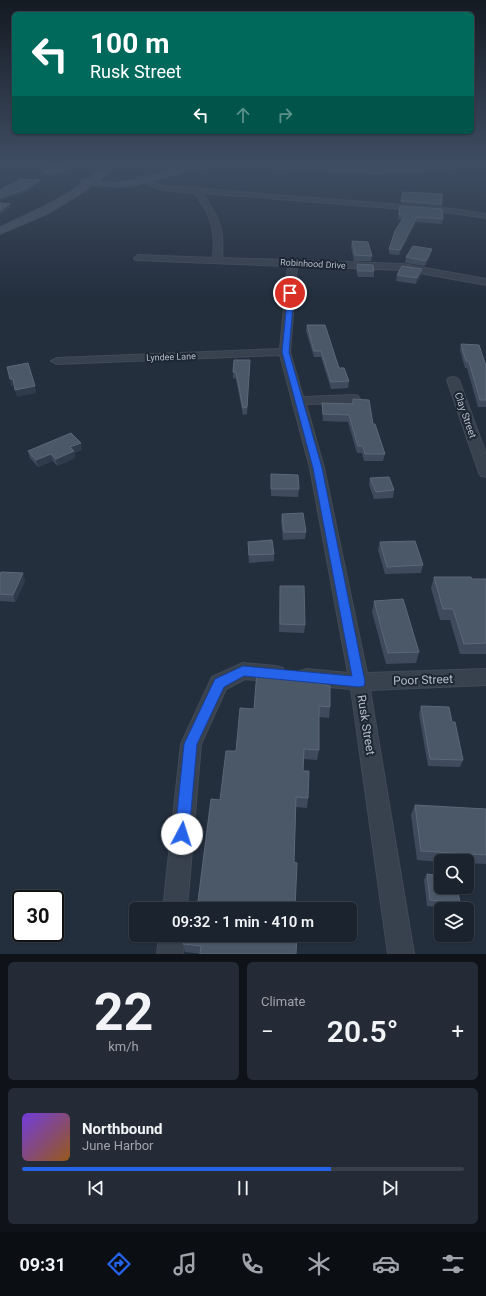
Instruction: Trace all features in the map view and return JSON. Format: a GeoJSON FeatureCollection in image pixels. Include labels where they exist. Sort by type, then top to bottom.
{"type":"FeatureCollection","features":[{"type":"Feature","properties":{"kind":"main road"},"geometry":{"type":"LineString","coordinates":[[0,231],[50,208]]}},
{"type":"Feature","properties":{"kind":"street"},"geometry":{"type":"LineString","coordinates":[[208,208],[212,214],[219,236],[217,261]]}},
{"type":"Feature","properties":{"kind":"street"},"geometry":{"type":"LineString","coordinates":[[411,208],[453,211],[486,216]]}},
{"type":"Feature","properties":{"kind":"street","name":"Robinhood Drive"},"geometry":{"type":"LineString","coordinates":[[138,258],[403,267],[486,282]]}},
{"type":"Feature","properties":{"kind":"street","name":"Rusk Street"},"geometry":{"type":"LineString","coordinates":[[293,263],[285,352],[317,468],[359,682],[401,954]]}},
{"type":"Feature","properties":{"kind":"street","name":"Lyndee Lane"},"geometry":{"type":"LineString","coordinates":[[57,361],[285,352]]}},
{"type":"Feature","properties":{"kind":"street","name":"Clay Street"},"geometry":{"type":"LineString","coordinates":[[453,380],[486,473]]}},
{"type":"Feature","properties":{"kind":"street"},"geometry":{"type":"LineString","coordinates":[[298,401],[354,400]]}},
{"type":"Feature","properties":{"kind":"street","name":"Poor Street"},"geometry":{"type":"LineString","coordinates":[[176,902],[191,744],[219,683],[243,671],[359,682],[486,677]]}},
{"type":"Feature","properties":{"kind":"street"},"geometry":{"type":"LineString","coordinates":[[170,954],[171,942]]}},
{"type":"Feature","properties":{"kind":"building"},"geometry":{"type":"Polygon","coordinates":[[[400,208],[442,209],[443,219],[417,217],[400,250],[389,249],[395,231],[405,215],[399,215],[400,208]]]}},
{"type":"Feature","properties":{"kind":"building"},"geometry":{"type":"Polygon","coordinates":[[[352,241],[368,242],[372,256],[355,255],[352,241]]]}},
{"type":"Feature","properties":{"kind":"building"},"geometry":{"type":"Polygon","coordinates":[[[413,246],[432,249],[426,261],[406,257],[413,246]]]}},
{"type":"Feature","properties":{"kind":"building"},"geometry":{"type":"Polygon","coordinates":[[[357,264],[373,265],[374,271],[358,271],[357,264]]]}},
{"type":"Feature","properties":{"kind":"building"},"geometry":{"type":"Polygon","coordinates":[[[402,266],[422,269],[417,278],[397,275],[402,266]]]}},
{"type":"Feature","properties":{"kind":"building"},"geometry":{"type":"Polygon","coordinates":[[[307,325],[325,325],[339,368],[344,368],[349,381],[331,382],[321,351],[314,351],[307,325]]]}},
{"type":"Feature","properties":{"kind":"building"},"geometry":{"type":"Polygon","coordinates":[[[461,344],[479,345],[486,366],[486,400],[480,400],[469,362],[466,361],[461,344]]]}},
{"type":"Feature","properties":{"kind":"building"},"geometry":{"type":"Polygon","coordinates":[[[234,360],[250,360],[247,407],[243,408],[236,372],[233,372],[234,360]]]}},
{"type":"Feature","properties":{"kind":"building"},"geometry":{"type":"Polygon","coordinates":[[[28,363],[35,386],[15,390],[13,379],[10,379],[7,367],[28,363]]]}},
{"type":"Feature","properties":{"kind":"building"},"geometry":{"type":"Polygon","coordinates":[[[353,399],[369,400],[373,424],[375,424],[385,454],[365,454],[363,446],[358,446],[349,415],[323,414],[322,403],[353,404],[353,399]]]}},
{"type":"Feature","properties":{"kind":"building"},"geometry":{"type":"Polygon","coordinates":[[[71,433],[81,443],[70,447],[74,451],[56,459],[51,454],[36,460],[28,451],[71,433]]]}},
{"type":"Feature","properties":{"kind":"building"},"geometry":{"type":"Polygon","coordinates":[[[271,474],[298,475],[299,489],[271,489],[271,474]]]}},
{"type":"Feature","properties":{"kind":"building"},"geometry":{"type":"Polygon","coordinates":[[[389,477],[394,490],[376,492],[370,478],[389,477]]]}},
{"type":"Feature","properties":{"kind":"building"},"geometry":{"type":"Polygon","coordinates":[[[303,513],[306,532],[284,532],[282,514],[303,513]]]}},
{"type":"Feature","properties":{"kind":"building"},"geometry":{"type":"Polygon","coordinates":[[[272,540],[274,554],[249,555],[248,542],[272,540]]]}},
{"type":"Feature","properties":{"kind":"building"},"geometry":{"type":"Polygon","coordinates":[[[415,541],[423,565],[387,567],[380,542],[415,541]]]}},
{"type":"Feature","properties":{"kind":"building"},"geometry":{"type":"Polygon","coordinates":[[[1,572],[23,573],[13,595],[0,594],[1,572]]]}},
{"type":"Feature","properties":{"kind":"building"},"geometry":{"type":"Polygon","coordinates":[[[434,577],[471,577],[472,579],[486,579],[486,643],[464,644],[453,609],[443,609],[434,577]]]}},
{"type":"Feature","properties":{"kind":"building"},"geometry":{"type":"Polygon","coordinates":[[[280,586],[304,586],[305,625],[280,624],[280,586]]]}},
{"type":"Feature","properties":{"kind":"building"},"geometry":{"type":"Polygon","coordinates":[[[403,599],[419,652],[388,653],[374,601],[403,599]]]}},
{"type":"Feature","properties":{"kind":"building"},"geometry":{"type":"Polygon","coordinates":[[[257,671],[325,677],[325,685],[330,686],[330,707],[319,706],[319,750],[304,749],[303,771],[309,771],[308,798],[296,797],[294,862],[297,863],[295,902],[198,902],[211,799],[220,800],[226,751],[236,751],[240,708],[254,709],[257,671]]]}},
{"type":"Feature","properties":{"kind":"building"},"geometry":{"type":"Polygon","coordinates":[[[421,706],[449,707],[452,722],[455,722],[463,760],[430,759],[421,706]]]}},
{"type":"Feature","properties":{"kind":"building"},"geometry":{"type":"Polygon","coordinates":[[[415,805],[486,809],[486,855],[421,851],[415,805]]]}},
{"type":"Feature","properties":{"kind":"building"},"geometry":{"type":"Polygon","coordinates":[[[427,874],[434,875],[434,894],[458,894],[460,902],[450,902],[430,900],[427,874]]]}},
{"type":"Feature","properties":{"kind":"building"},"geometry":{"type":"Polygon","coordinates":[[[183,942],[297,942],[296,954],[200,954],[201,946],[183,944],[183,942]]]}},
{"type":"Feature","properties":{"kind":"route"},"geometry":{"type":"LineString","coordinates":[[182,834],[191,744],[219,683],[243,671],[359,682],[317,468],[285,352],[290,293]]}}]}
